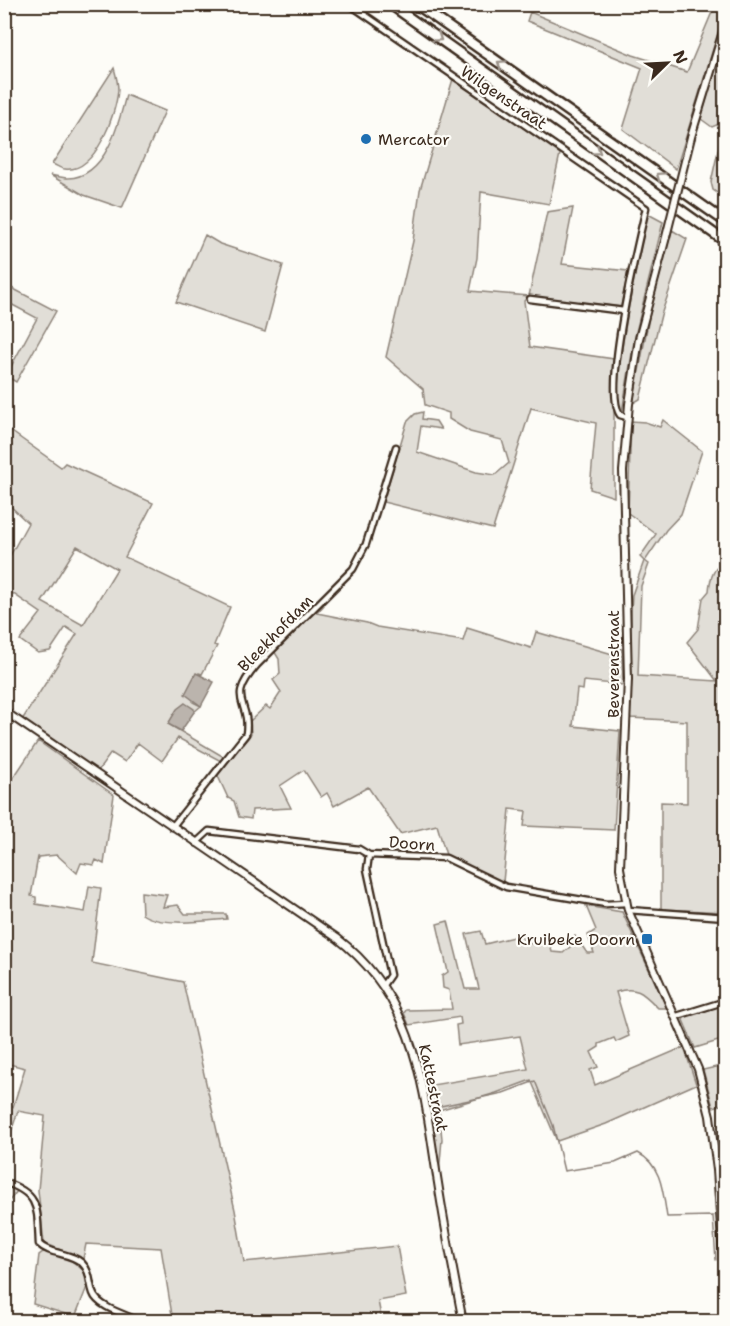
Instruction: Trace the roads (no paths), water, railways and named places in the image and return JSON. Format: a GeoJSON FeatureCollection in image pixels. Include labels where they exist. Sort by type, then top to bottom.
{"type":"FeatureCollection","features":[{"type":"Feature","properties":{"kind":"highway"},"geometry":{"type":"LineString","coordinates":[[390,4],[726,242]]}},
{"type":"Feature","properties":{"kind":"highway"},"geometry":{"type":"LineString","coordinates":[[416,4],[726,222]]}},
{"type":"Feature","properties":{"kind":"street","name":"Wilgenstraat"},"geometry":{"type":"LineString","coordinates":[[349,4],[646,208]]}},
{"type":"Feature","properties":{"kind":"street","name":"Beverenstraat"},"geometry":{"type":"LineString","coordinates":[[726,22],[692,137],[639,339],[627,417],[622,511],[628,699],[620,868],[628,910],[699,1069],[710,1116],[717,1170],[726,1299]]}},
{"type":"Feature","properties":{"kind":"street","name":"Beverenstraat"},"geometry":{"type":"LineString","coordinates":[[627,417],[620,414],[616,406],[624,311],[646,208]]}},
{"type":"Feature","properties":{"kind":"street"},"geometry":{"type":"LineString","coordinates":[[530,299],[624,311]]}},
{"type":"Feature","properties":{"kind":"street","name":"Bleekhofdam"},"geometry":{"type":"LineString","coordinates":[[172,827],[246,734],[248,724],[239,697],[243,682],[257,665],[353,569],[366,544],[396,447]]}},
{"type":"Feature","properties":{"kind":"street"},"geometry":{"type":"LineString","coordinates":[[4,711],[172,827]]}},
{"type":"Feature","properties":{"kind":"street","name":"Kattestraat"},"geometry":{"type":"LineString","coordinates":[[172,827],[337,938],[358,955],[383,985],[399,1014],[417,1062],[463,1322]]}},
{"type":"Feature","properties":{"kind":"street","name":"Doorn"},"geometry":{"type":"LineString","coordinates":[[196,843],[208,831],[359,849],[369,855],[446,858],[506,887],[606,904],[626,903]]}},
{"type":"Feature","properties":{"kind":"street"},"geometry":{"type":"LineString","coordinates":[[369,855],[367,869],[390,975],[383,985]]}},
{"type":"Feature","properties":{"kind":"street"},"geometry":{"type":"LineString","coordinates":[[628,910],[726,917]]}},
{"type":"Feature","properties":{"kind":"street"},"geometry":{"type":"LineString","coordinates":[[677,1016],[726,1001]]}},
{"type":"Feature","properties":{"kind":"street"},"geometry":{"type":"LineString","coordinates":[[4,1182],[30,1193],[35,1202],[39,1244],[44,1248],[67,1254],[81,1262],[89,1272],[93,1294],[98,1301],[141,1322]]}},
{"type":"Feature","properties":{"kind":"waterway"},"geometry":{"type":"LineString","coordinates":[[436,1107],[503,1093],[535,1081],[553,1125],[564,1171],[615,1163],[638,1153],[646,1158],[657,1172],[667,1217],[713,1216],[716,1260]]}},
{"type":"Feature","properties":{"kind":"place","name":"Mercator"},"geometry":{"type":"Point","coordinates":[366,139]}},
{"type":"Feature","properties":{"kind":"place","name":"Kruibeke Doorn"},"geometry":{"type":"Point","coordinates":[647,939]}}]}
